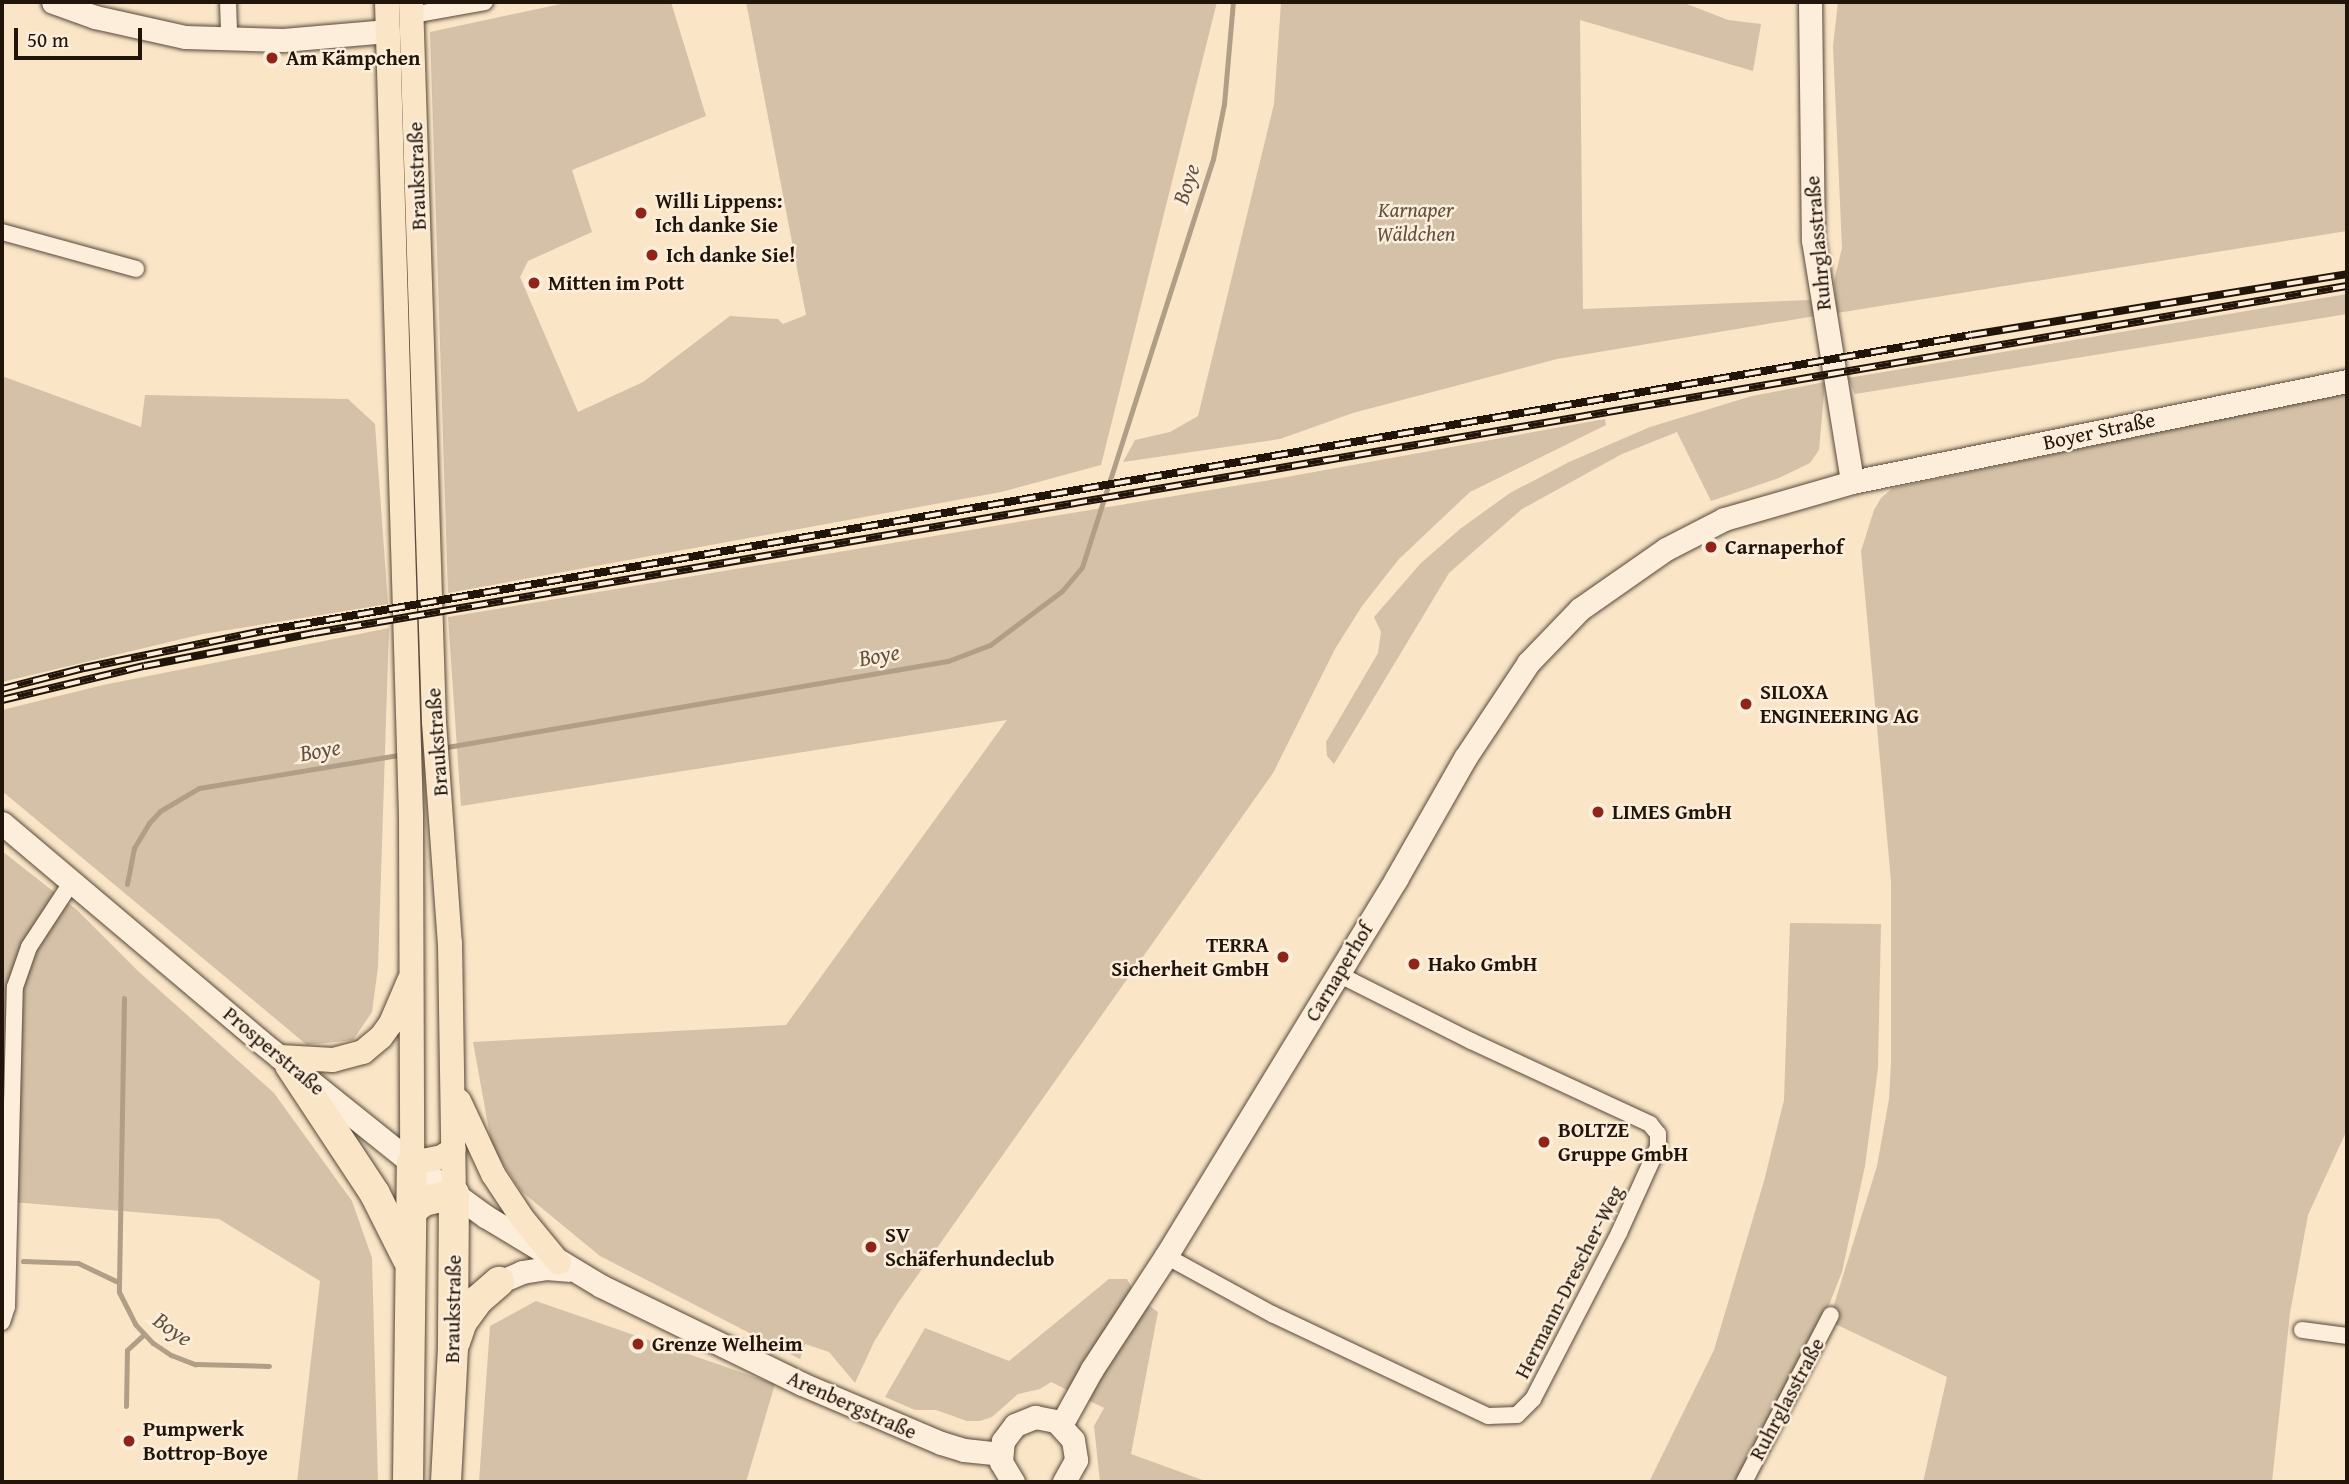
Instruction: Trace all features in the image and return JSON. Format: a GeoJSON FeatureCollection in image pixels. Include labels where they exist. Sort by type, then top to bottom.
{"type":"FeatureCollection","features":[{"type":"Feature","properties":{"kind":"highway"},"geometry":{"type":"LineString","coordinates":[[285,1061],[368,1182],[411,1265]]}},
{"type":"Feature","properties":{"kind":"highway","name":"Braukstraße"},"geometry":{"type":"LineString","coordinates":[[408,1482],[412,1163]]}},
{"type":"Feature","properties":{"kind":"highway"},"geometry":{"type":"LineString","coordinates":[[411,1211],[424,1201],[454,1194]]}},
{"type":"Feature","properties":{"kind":"highway","name":"Braukstraße"},"geometry":{"type":"LineString","coordinates":[[446,1482],[453,1348],[454,1194]]}},
{"type":"Feature","properties":{"kind":"highway"},"geometry":{"type":"LineString","coordinates":[[453,1348],[462,1322],[478,1300],[499,1283]]}},
{"type":"Feature","properties":{"kind":"main road","name":"Braukstraße"},"geometry":{"type":"LineString","coordinates":[[387,2],[410,778],[412,1163]]}},
{"type":"Feature","properties":{"kind":"main road","name":"Braukstraße"},"geometry":{"type":"LineString","coordinates":[[412,8],[433,722],[449,930],[455,1091],[454,1194]]}},
{"type":"Feature","properties":{"kind":"main road"},"geometry":{"type":"LineString","coordinates":[[285,1061],[333,1060],[363,1052],[381,1037],[391,1023],[413,970]]}},
{"type":"Feature","properties":{"kind":"main road"},"geometry":{"type":"LineString","coordinates":[[455,1091],[493,1174],[522,1218],[565,1266]]}},
{"type":"Feature","properties":{"kind":"main road"},"geometry":{"type":"LineString","coordinates":[[412,1163],[442,1157],[454,1149]]}},
{"type":"Feature","properties":{"kind":"street"},"geometry":{"type":"LineString","coordinates":[[53,2],[95,18],[153,32],[229,40],[283,40],[388,31]]}},
{"type":"Feature","properties":{"kind":"street"},"geometry":{"type":"LineString","coordinates":[[228,2],[229,40]]}},
{"type":"Feature","properties":{"kind":"street"},"geometry":{"type":"LineString","coordinates":[[412,8],[485,2]]}},
{"type":"Feature","properties":{"kind":"street","name":"Ruhrglasstraße"},"geometry":{"type":"LineString","coordinates":[[1811,2],[1814,240],[1852,482]]}},
{"type":"Feature","properties":{"kind":"street"},"geometry":{"type":"LineString","coordinates":[[2,232],[136,269]]}},
{"type":"Feature","properties":{"kind":"street","name":"Boyer Straße"},"geometry":{"type":"LineString","coordinates":[[1852,482],[2347,381]]}},
{"type":"Feature","properties":{"kind":"street","name":"Carnaperhof"},"geometry":{"type":"LineString","coordinates":[[1061,1425],[1092,1369],[1166,1256],[1338,974],[1476,740],[1528,663],[1580,609],[1666,549],[1714,524],[1852,482]]}},
{"type":"Feature","properties":{"kind":"street","name":"Prosperstraße"},"geometry":{"type":"LineString","coordinates":[[2,823],[285,1061],[412,1163],[454,1194],[565,1266]]}},
{"type":"Feature","properties":{"kind":"street"},"geometry":{"type":"LineString","coordinates":[[2,1322],[8,1307],[15,987],[29,947],[73,880]]}},
{"type":"Feature","properties":{"kind":"street","name":"Hermann-Drescher-Weg"},"geometry":{"type":"LineString","coordinates":[[1166,1256],[1272,1314],[1488,1416],[1517,1415],[1533,1399],[1619,1233],[1658,1147],[1658,1134],[1650,1124],[1471,1041],[1338,974]]}},
{"type":"Feature","properties":{"kind":"street"},"geometry":{"type":"LineString","coordinates":[[499,1283],[522,1272],[565,1266]]}},
{"type":"Feature","properties":{"kind":"street","name":"Arenbergstraße"},"geometry":{"type":"LineString","coordinates":[[565,1266],[799,1382],[927,1438],[964,1450],[1001,1454]]}},
{"type":"Feature","properties":{"kind":"street","name":"Ruhrglasstraße"},"geometry":{"type":"LineString","coordinates":[[1744,1482],[1831,1315]]}},
{"type":"Feature","properties":{"kind":"street"},"geometry":{"type":"LineString","coordinates":[[2302,1330],[2347,1336]]}},
{"type":"Feature","properties":{"kind":"street"},"geometry":{"type":"LineString","coordinates":[[1013,1482],[1003,1469],[1001,1454],[1006,1434],[1022,1421],[1042,1417],[1061,1425],[1070,1434],[1076,1453],[1074,1466],[1064,1482]]}},
{"type":"Feature","properties":{"kind":"green space"},"geometry":{"type":"Polygon","coordinates":[[[570,2],[671,2],[706,116],[572,170],[592,232],[528,261],[520,277],[578,412],[643,382],[730,316],[778,319],[783,324],[806,315],[746,2],[1217,2],[1101,465],[1001,492],[448,593],[430,32],[570,2]]]}},
{"type":"Feature","properties":{"kind":"green space","name":"Karnaper Wäldchen"},"geometry":{"type":"Polygon","coordinates":[[[1281,2],[1682,2],[1728,20],[1761,24],[1753,71],[1580,20],[1583,309],[1810,300],[1815,316],[1557,359],[1353,413],[1280,439],[1123,462],[1135,440],[1170,432],[1198,416],[1274,104],[1281,2]]]}},
{"type":"Feature","properties":{"kind":"green space"},"geometry":{"type":"Polygon","coordinates":[[[1838,2],[2347,2],[2347,231],[1837,313],[1834,281],[1842,248],[1833,46],[1838,2]]]}},
{"type":"Feature","properties":{"kind":"green space"},"geometry":{"type":"Polygon","coordinates":[[[2347,294],[2347,314],[1855,394],[1848,378],[2347,294]]]}},
{"type":"Feature","properties":{"kind":"green space"},"geometry":{"type":"Polygon","coordinates":[[[2,376],[141,427],[145,395],[348,399],[375,424],[388,604],[203,634],[2,682],[2,376]]]}},
{"type":"Feature","properties":{"kind":"green space"},"geometry":{"type":"Polygon","coordinates":[[[1825,382],[1819,450],[1810,463],[1779,478],[1711,501],[1677,432],[1622,454],[1522,509],[1449,573],[1334,764],[1327,756],[1326,742],[1378,653],[1381,632],[1374,617],[1421,563],[1460,529],[1510,493],[1569,462],[1650,427],[1752,396],[1825,382]]]}},
{"type":"Feature","properties":{"kind":"green space"},"geometry":{"type":"Polygon","coordinates":[[[2347,388],[2347,1130],[2308,1215],[2290,1313],[2272,1482],[1923,1482],[1947,1377],[1829,1321],[1877,1166],[1889,1099],[1891,1063],[1891,881],[1861,551],[1874,510],[1881,498],[1893,488],[2201,423],[2347,388]]]}},
{"type":"Feature","properties":{"kind":"green space"},"geometry":{"type":"Polygon","coordinates":[[[1605,419],[1606,425],[1470,492],[1399,559],[1362,606],[1335,649],[1273,773],[898,1303],[874,1342],[855,1383],[829,1352],[805,1344],[800,1359],[600,1256],[521,1191],[492,1147],[473,1042],[786,1025],[1007,720],[461,806],[448,617],[1270,480],[1605,419]]]}},
{"type":"Feature","properties":{"kind":"green space"},"geometry":{"type":"Polygon","coordinates":[[[389,628],[378,967],[372,1012],[353,1040],[307,1045],[2,791],[2,710],[103,685],[389,628]]]}},
{"type":"Feature","properties":{"kind":"green space"},"geometry":{"type":"Polygon","coordinates":[[[2,851],[77,910],[138,971],[274,1093],[352,1201],[372,1258],[378,1482],[297,1482],[320,1281],[219,1219],[2,1203],[2,851]]]}},
{"type":"Feature","properties":{"kind":"green space"},"geometry":{"type":"Polygon","coordinates":[[[1790,923],[1881,924],[1878,1068],[1865,1166],[1842,1272],[1825,1315],[1740,1482],[1649,1482],[1714,1350],[1764,1181],[1784,1100],[1790,923]]]}},
{"type":"Feature","properties":{"kind":"green space"},"geometry":{"type":"Polygon","coordinates":[[[1109,1279],[1127,1279],[1137,1297],[1158,1312],[1131,1454],[1208,1482],[1100,1482],[1094,1426],[1104,1408],[1051,1382],[1040,1389],[1018,1394],[992,1417],[980,1421],[967,1421],[936,1410],[915,1410],[885,1397],[925,1328],[1009,1361],[1109,1279]]]}},
{"type":"Feature","properties":{"kind":"green space"},"geometry":{"type":"Polygon","coordinates":[[[536,1301],[775,1384],[746,1482],[479,1482],[490,1326],[536,1301]]]}},
{"type":"Feature","properties":{"kind":"waterway","name":"Boye"},"geometry":{"type":"LineString","coordinates":[[441,748],[948,661],[990,645],[1062,591],[1082,567],[1213,159],[1224,104],[1233,2]]}},
{"type":"Feature","properties":{"kind":"waterway","name":"Boye"},"geometry":{"type":"LineString","coordinates":[[127,884],[134,848],[149,823],[160,811],[199,788],[404,754]]}},
{"type":"Feature","properties":{"kind":"waterway","name":"Boye"},"geometry":{"type":"LineString","coordinates":[[124,998],[119,1292],[135,1324],[153,1343],[171,1355],[195,1364],[269,1366]]}},
{"type":"Feature","properties":{"kind":"waterway"},"geometry":{"type":"LineString","coordinates":[[23,1261],[78,1263],[118,1282]]}},
{"type":"Feature","properties":{"kind":"waterway"},"geometry":{"type":"LineString","coordinates":[[126,1406],[127,1350],[144,1334]]}},
{"type":"Feature","properties":{"kind":"railway"},"geometry":{"type":"LineString","coordinates":[[2,689],[84,668],[263,631],[1971,335],[2347,274]]}},
{"type":"Feature","properties":{"kind":"railway"},"geometry":{"type":"LineString","coordinates":[[2,700],[144,666],[314,633],[2347,286]]}},
{"type":"Feature","properties":{"kind":"place","name":"Am Kämpchen"},"geometry":{"type":"Point","coordinates":[272,58]}},
{"type":"Feature","properties":{"kind":"place","name":"Willi Lippens: Ich danke Sie"},"geometry":{"type":"Point","coordinates":[641,213]}},
{"type":"Feature","properties":{"kind":"place","name":"Ich danke Sie!"},"geometry":{"type":"Point","coordinates":[652,255]}},
{"type":"Feature","properties":{"kind":"place","name":"Mitten im Pott"},"geometry":{"type":"Point","coordinates":[534,283]}},
{"type":"Feature","properties":{"kind":"place","name":"Carnaperhof"},"geometry":{"type":"Point","coordinates":[1711,547]}},
{"type":"Feature","properties":{"kind":"place","name":"SILOXA ENGINEERING AG"},"geometry":{"type":"Point","coordinates":[1746,704]}},
{"type":"Feature","properties":{"kind":"place","name":"LIMES GmbH"},"geometry":{"type":"Point","coordinates":[1598,812]}},
{"type":"Feature","properties":{"kind":"place","name":"TERRA Sicherheit GmbH"},"geometry":{"type":"Point","coordinates":[1283,957]}},
{"type":"Feature","properties":{"kind":"place","name":"Hako GmbH"},"geometry":{"type":"Point","coordinates":[1414,964]}},
{"type":"Feature","properties":{"kind":"place","name":"BOLTZE Gruppe GmbH"},"geometry":{"type":"Point","coordinates":[1544,1142]}},
{"type":"Feature","properties":{"kind":"place","name":"SV Schäferhundeclub"},"geometry":{"type":"Point","coordinates":[871,1247]}},
{"type":"Feature","properties":{"kind":"place","name":"Grenze Welheim"},"geometry":{"type":"Point","coordinates":[638,1344]}},
{"type":"Feature","properties":{"kind":"place","name":"Pumpwerk Bottrop-Boye"},"geometry":{"type":"Point","coordinates":[129,1441]}}]}
